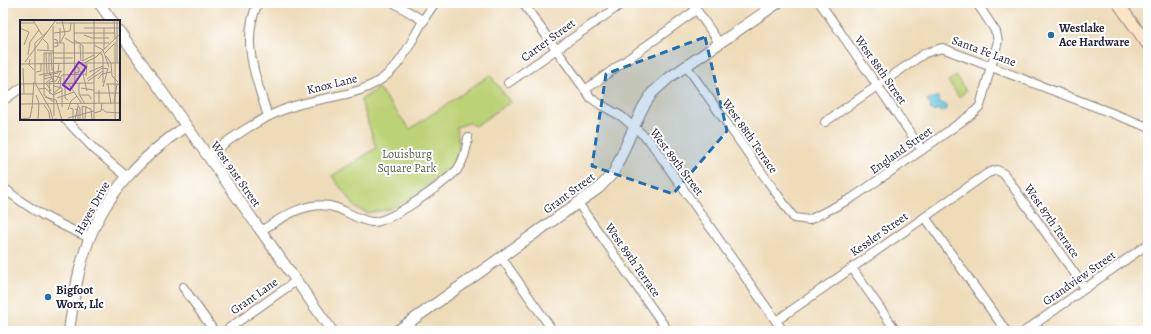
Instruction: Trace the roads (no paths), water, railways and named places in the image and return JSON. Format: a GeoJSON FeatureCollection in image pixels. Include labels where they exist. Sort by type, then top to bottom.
{"type":"FeatureCollection","features":[{"type":"Feature","properties":{"kind":"main road"},"geometry":{"type":"LineString","coordinates":[[1118,3],[1148,45]]}},
{"type":"Feature","properties":{"kind":"street"},"geometry":{"type":"LineString","coordinates":[[99,3],[111,20]]}},
{"type":"Feature","properties":{"kind":"street"},"geometry":{"type":"LineString","coordinates":[[258,3],[252,18],[249,48],[252,64],[268,116]]}},
{"type":"Feature","properties":{"kind":"street"},"geometry":{"type":"LineString","coordinates":[[394,3],[424,21]]}},
{"type":"Feature","properties":{"kind":"street","name":"Knox Lane"},"geometry":{"type":"LineString","coordinates":[[207,156],[253,124],[268,116],[290,107],[356,92],[376,83],[400,62],[435,3]]}},
{"type":"Feature","properties":{"kind":"street","name":"West 89th Street"},"geometry":{"type":"LineString","coordinates":[[523,3],[584,90],[601,105],[621,116],[649,140],[783,331]]}},
{"type":"Feature","properties":{"kind":"street","name":"Carter Street"},"geometry":{"type":"LineString","coordinates":[[508,83],[623,3]]}},
{"type":"Feature","properties":{"kind":"street","name":"Grant Street"},"geometry":{"type":"LineString","coordinates":[[397,331],[578,203],[608,179],[621,158],[642,109],[652,93],[670,77],[687,67],[778,3]]}},
{"type":"Feature","properties":{"kind":"street","name":"West 88th Street"},"geometry":{"type":"LineString","coordinates":[[820,3],[922,150]]}},
{"type":"Feature","properties":{"kind":"street"},"geometry":{"type":"LineString","coordinates":[[977,3],[996,32],[998,41],[991,66]]}},
{"type":"Feature","properties":{"kind":"street"},"geometry":{"type":"LineString","coordinates":[[584,90],[694,7],[720,44]]}},
{"type":"Feature","properties":{"kind":"street","name":"West 91st Street"},"geometry":{"type":"LineString","coordinates":[[120,32],[332,331]]}},
{"type":"Feature","properties":{"kind":"street","name":"Santa Fe Lane"},"geometry":{"type":"LineString","coordinates":[[825,122],[934,49],[950,50],[1148,127]]}},
{"type":"Feature","properties":{"kind":"street","name":"England Street"},"geometry":{"type":"LineString","coordinates":[[794,218],[810,220],[852,198],[972,114],[980,106],[991,66]]}},
{"type":"Feature","properties":{"kind":"street","name":"West 88th Terrace"},"geometry":{"type":"LineString","coordinates":[[687,67],[794,218]]}},
{"type":"Feature","properties":{"kind":"street"},"geometry":{"type":"LineString","coordinates":[[3,101],[20,89]]}},
{"type":"Feature","properties":{"kind":"street"},"geometry":{"type":"LineString","coordinates":[[66,120],[94,149],[126,176]]}},
{"type":"Feature","properties":{"kind":"street","name":"Hayes Drive"},"geometry":{"type":"LineString","coordinates":[[69,331],[81,264],[90,238],[105,206],[126,176],[162,142],[186,126]]}},
{"type":"Feature","properties":{"kind":"street"},"geometry":{"type":"LineString","coordinates":[[261,231],[292,212],[319,205],[335,207],[372,222],[391,217],[457,170],[465,157],[468,138]]}},
{"type":"Feature","properties":{"kind":"street","name":"Kessler Street"},"geometry":{"type":"LineString","coordinates":[[776,321],[988,173],[997,170]]}},
{"type":"Feature","properties":{"kind":"street","name":"West 87th Terrace"},"geometry":{"type":"LineString","coordinates":[[997,170],[1004,174],[1085,288]]}},
{"type":"Feature","properties":{"kind":"street"},"geometry":{"type":"LineString","coordinates":[[3,187],[40,215],[90,238]]}},
{"type":"Feature","properties":{"kind":"street","name":"West 89th Terrace"},"geometry":{"type":"LineString","coordinates":[[578,203],[668,331]]}},
{"type":"Feature","properties":{"kind":"street"},"geometry":{"type":"LineString","coordinates":[[925,217],[1006,331]]}},
{"type":"Feature","properties":{"kind":"street","name":"Grandview Street"},"geometry":{"type":"LineString","coordinates":[[1025,331],[1148,244]]}},
{"type":"Feature","properties":{"kind":"street"},"geometry":{"type":"LineString","coordinates":[[501,257],[552,331]]}},
{"type":"Feature","properties":{"kind":"street"},"geometry":{"type":"LineString","coordinates":[[852,268],[896,331]]}},
{"type":"Feature","properties":{"kind":"street","name":"Grant Lane"},"geometry":{"type":"LineString","coordinates":[[225,331],[296,281]]}},
{"type":"Feature","properties":{"kind":"street"},"geometry":{"type":"LineString","coordinates":[[183,287],[214,331]]}},
{"type":"Feature","properties":{"kind":"water"},"geometry":{"type":"Polygon","coordinates":[[[938,97],[939,102],[946,105],[946,109],[942,112],[936,109],[934,112],[930,109],[931,106],[927,101],[938,97]]]}},
{"type":"Feature","properties":{"kind":"place","name":"Westlake Ace Hardware"},"geometry":{"type":"Point","coordinates":[1051,35]}},
{"type":"Feature","properties":{"kind":"place","name":"Bigfoot Worx, Llc"},"geometry":{"type":"Point","coordinates":[48,297]}},
{"type":"Feature","properties":{"kind":"park label","name":"Louisburg Square Park"},"geometry":{"type":"Point","coordinates":[407,161]}}]}
